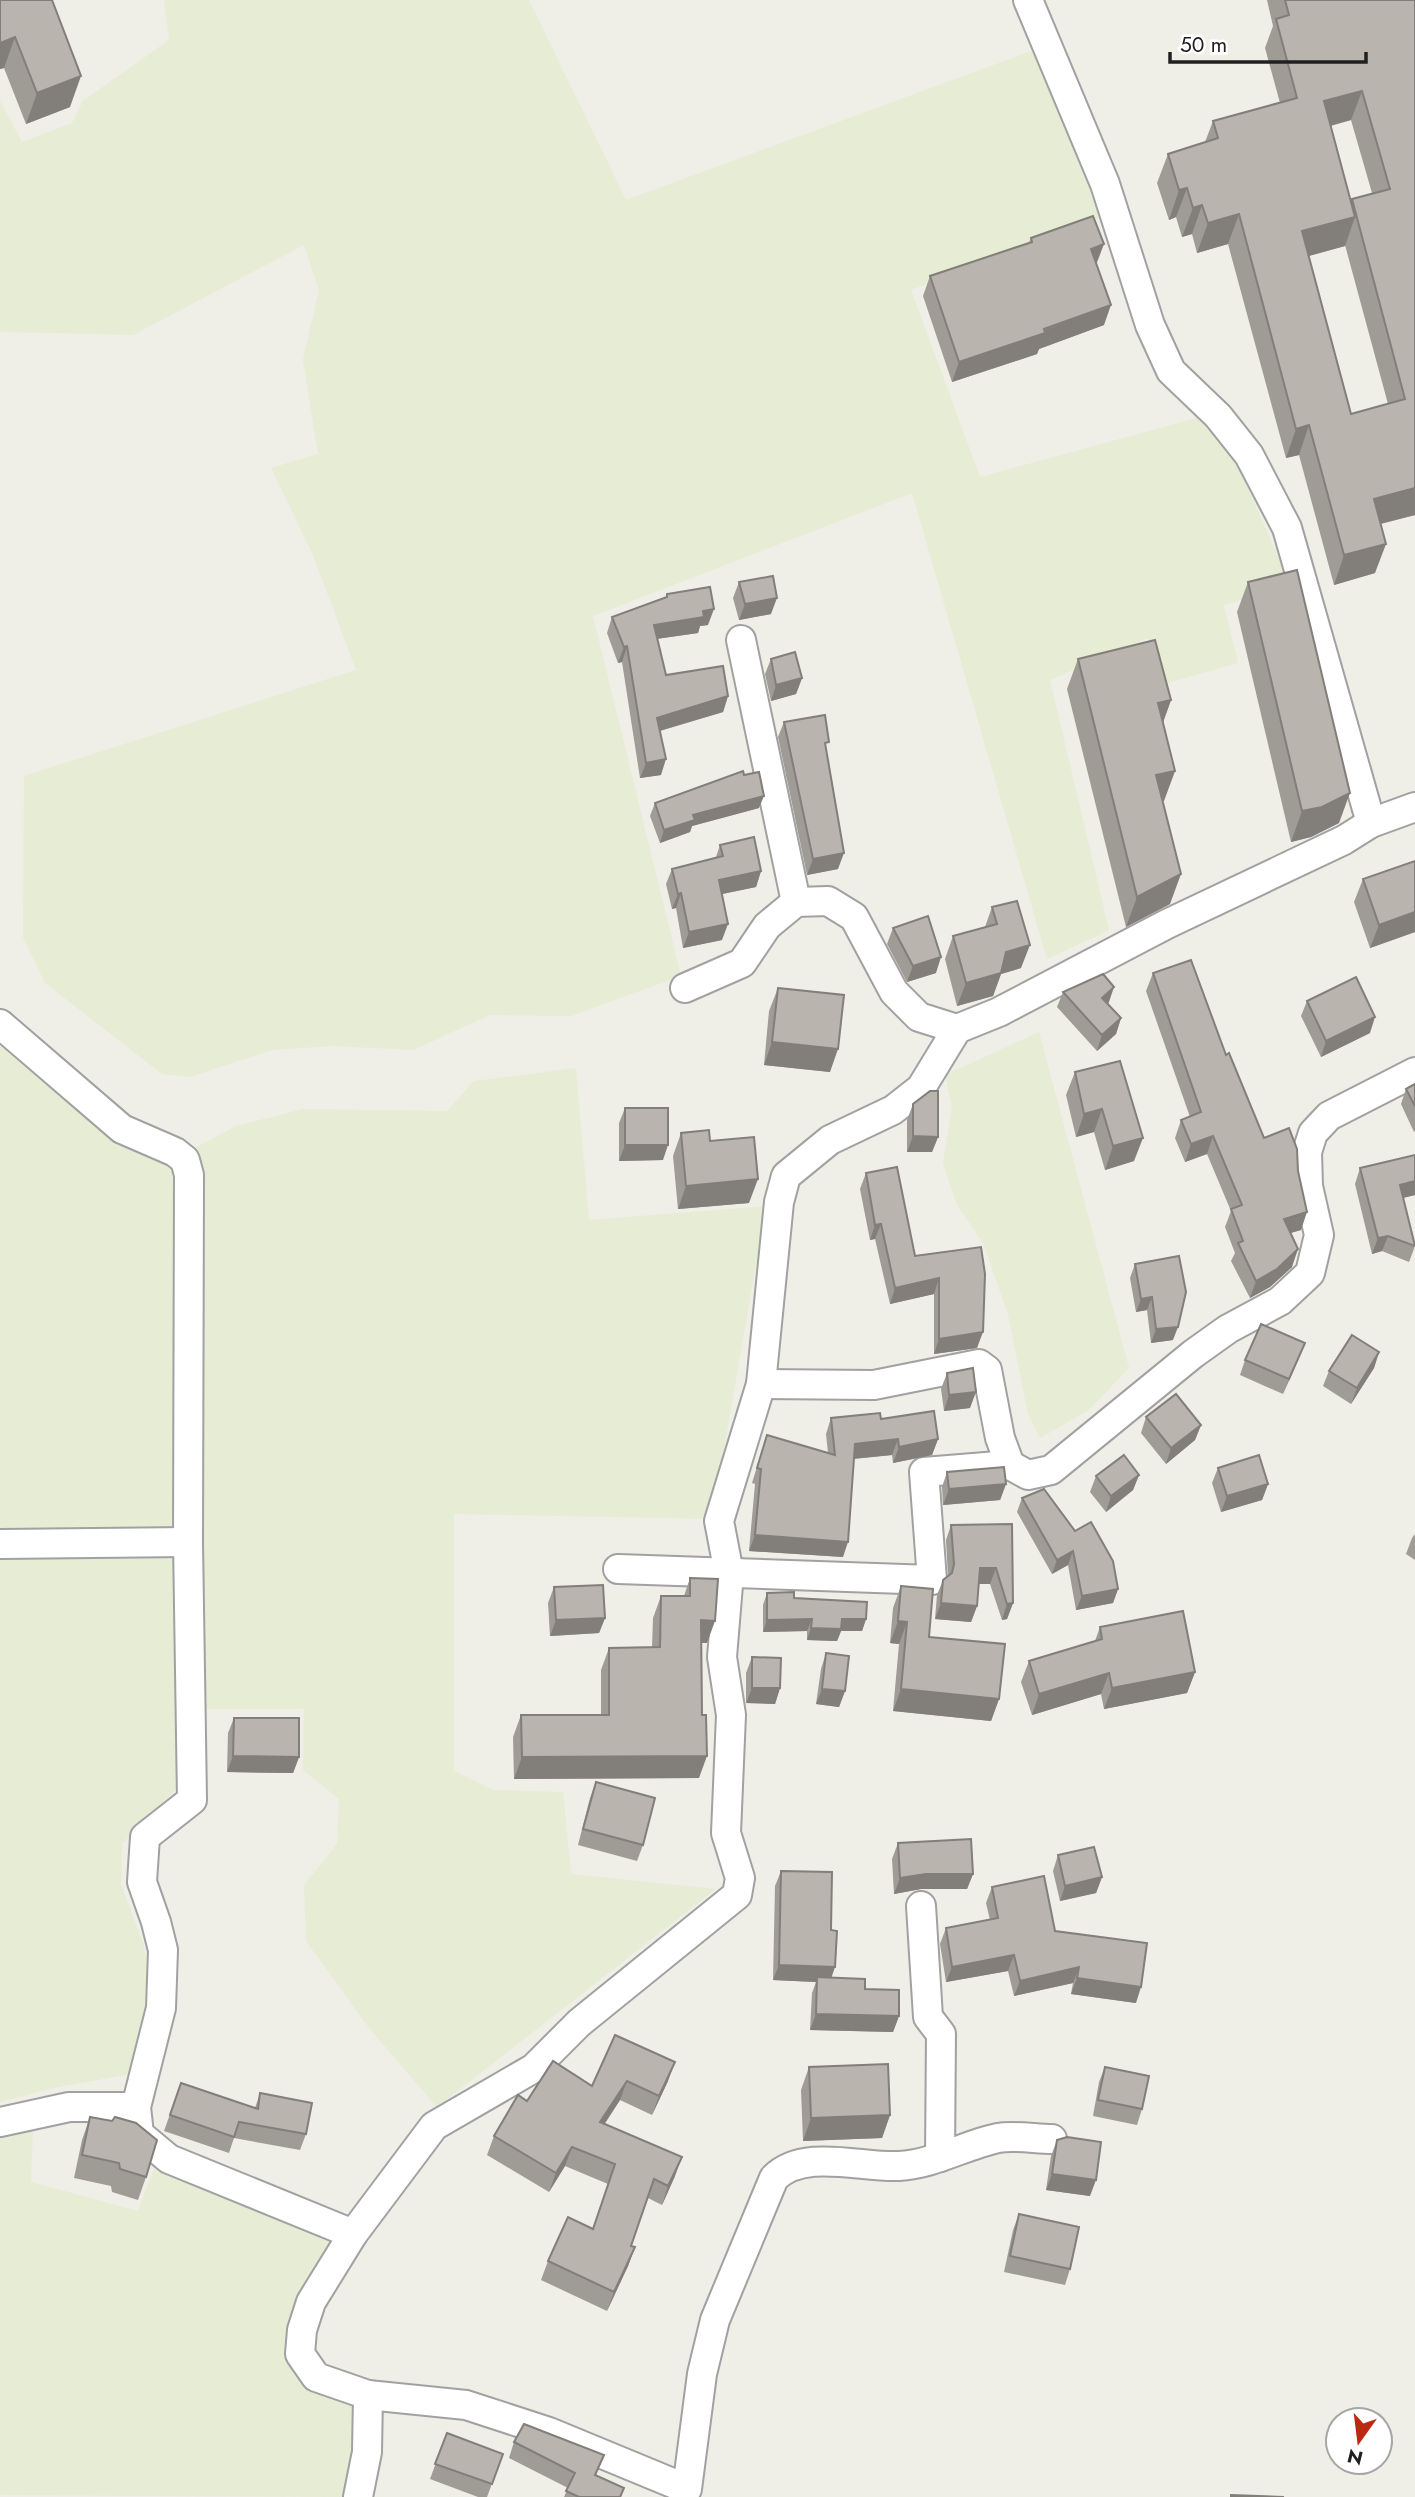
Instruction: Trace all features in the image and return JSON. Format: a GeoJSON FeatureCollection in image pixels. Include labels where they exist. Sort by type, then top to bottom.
{"type":"FeatureCollection","features":[{"type":"Feature","properties":{"kind":"street"},"geometry":{"type":"LineString","coordinates":[[1028,0],[1105,184],[1150,325],[1171,371],[1218,416],[1249,455],[1287,528],[1371,823]]}},
{"type":"Feature","properties":{"kind":"street"},"geometry":{"type":"LineString","coordinates":[[741,640],[796,902]]}},
{"type":"Feature","properties":{"kind":"street"},"geometry":{"type":"LineString","coordinates":[[1052,2139],[999,2138],[901,2166],[796,2164],[783,2169],[774,2179],[715,2320],[702,2374],[687,2489],[548,2432],[466,2405],[368,2395],[316,2378],[300,2354],[302,2330],[311,2302],[353,2234],[434,2126],[534,2068],[579,2023],[737,1895],[740,1878],[726,1833],[731,1715],[722,1657],[729,1573],[719,1521],[761,1384],[779,1202],[786,1176],[830,1140],[893,1110],[921,1088],[957,1029],[999,1012],[1167,924],[1344,840],[1371,823],[1415,807]]}},
{"type":"Feature","properties":{"kind":"street"},"geometry":{"type":"LineString","coordinates":[[685,988],[742,963],[767,926],[796,902],[828,901],[854,917],[894,992],[919,1017],[957,1029]]}},
{"type":"Feature","properties":{"kind":"street"},"geometry":{"type":"LineString","coordinates":[[0,1024],[122,1129],[175,1152],[186,1160],[189,1175],[188,1542],[192,1800],[145,1837],[142,1882],[163,1950],[161,2008],[136,2107],[139,2134],[169,2159],[353,2234]]}},
{"type":"Feature","properties":{"kind":"street"},"geometry":{"type":"LineString","coordinates":[[618,1569],[932,1580],[924,1472],[1010,1465],[1028,1475],[1051,1470],[1194,1354],[1228,1329],[1280,1301],[1310,1273],[1319,1235],[1308,1186],[1307,1152],[1313,1133],[1329,1116],[1415,1072]]}},
{"type":"Feature","properties":{"kind":"street"},"geometry":{"type":"LineString","coordinates":[[761,1384],[874,1385],[979,1364],[987,1370],[1000,1438],[1010,1465]]}},
{"type":"Feature","properties":{"kind":"street"},"geometry":{"type":"LineString","coordinates":[[0,1544],[188,1542]]}},
{"type":"Feature","properties":{"kind":"street"},"geometry":{"type":"LineString","coordinates":[[921,1906],[928,2017],[941,2034],[940,2157]]}},
{"type":"Feature","properties":{"kind":"street"},"geometry":{"type":"LineString","coordinates":[[0,2122],[68,2107],[136,2107]]}},
{"type":"Feature","properties":{"kind":"street"},"geometry":{"type":"LineString","coordinates":[[358,2497],[366,2452],[368,2395]]}},
{"type":"Feature","properties":{"kind":"green space"},"geometry":{"type":"Polygon","coordinates":[[[164,0],[529,0],[626,200],[1034,50],[1102,217],[911,290],[980,477],[1197,418],[1235,460],[1291,585],[1224,605],[1238,663],[1168,683],[1148,638],[1050,680],[1109,930],[1047,959],[912,493],[593,616],[681,976],[571,1016],[490,1015],[413,1050],[332,1046],[272,1050],[190,1077],[162,1074],[45,983],[23,937],[24,776],[356,670],[313,555],[271,468],[318,454],[303,360],[319,290],[304,245],[133,335],[0,330],[0,101],[22,142],[72,123],[83,101],[169,40],[164,0]]]}},
{"type":"Feature","properties":{"kind":"green space"},"geometry":{"type":"Polygon","coordinates":[[[1039,1032],[1129,1368],[1089,1410],[1040,1438],[1028,1414],[1008,1314],[983,1243],[957,1205],[943,1163],[952,1108],[945,1075],[1039,1032]]]}},
{"type":"Feature","properties":{"kind":"green space"},"geometry":{"type":"Polygon","coordinates":[[[0,1044],[113,1137],[174,1167],[177,1532],[0,1533],[0,1044]]]}},
{"type":"Feature","properties":{"kind":"green space"},"geometry":{"type":"Polygon","coordinates":[[[576,1068],[589,1220],[766,1206],[712,1519],[454,1514],[454,1771],[493,1790],[563,1792],[571,1874],[716,1889],[437,2107],[369,2028],[306,1941],[304,1885],[337,1844],[339,1799],[303,1770],[304,1709],[205,1709],[195,1148],[236,1126],[303,1109],[447,1111],[474,1081],[576,1068]]]}},
{"type":"Feature","properties":{"kind":"green space"},"geometry":{"type":"Polygon","coordinates":[[[175,1554],[179,1786],[122,1844],[121,1884],[144,1946],[151,1997],[132,2074],[58,2087],[0,2102],[0,1556],[175,1554]]]}},
{"type":"Feature","properties":{"kind":"green space"},"geometry":{"type":"Polygon","coordinates":[[[33,2125],[31,2182],[138,2211],[158,2158],[340,2234],[293,2361],[360,2403],[349,2497],[0,2495],[0,2128],[33,2125]]]}},
{"type":"Feature","properties":{"kind":"building"},"geometry":{"type":"Polygon","coordinates":[[[0,0],[52,0],[81,76],[37,93],[15,37],[0,43],[0,0]]]}},
{"type":"Feature","properties":{"kind":"building"},"geometry":{"type":"Polygon","coordinates":[[[1285,0],[1415,0],[1415,488],[1374,499],[1386,544],[1344,555],[1309,425],[1296,429],[1239,214],[1208,223],[1202,205],[1193,208],[1187,188],[1179,190],[1168,154],[1218,138],[1213,121],[1297,98],[1276,19],[1289,15],[1285,0]],[[1362,91],[1324,101],[1355,217],[1302,231],[1351,414],[1405,399],[1352,199],[1390,189],[1362,91]]]}},
{"type":"Feature","properties":{"kind":"building"},"geometry":{"type":"Polygon","coordinates":[[[1093,216],[1104,244],[1091,249],[1111,305],[1044,329],[1045,333],[959,362],[930,276],[1032,242],[1031,238],[1093,216]]]}},
{"type":"Feature","properties":{"kind":"building"},"geometry":{"type":"Polygon","coordinates":[[[1297,570],[1350,793],[1322,807],[1302,811],[1248,582],[1297,570]]]}},
{"type":"Feature","properties":{"kind":"building"},"geometry":{"type":"Polygon","coordinates":[[[773,576],[777,598],[745,604],[739,582],[773,576]]]}},
{"type":"Feature","properties":{"kind":"building"},"geometry":{"type":"Polygon","coordinates":[[[710,587],[714,609],[703,611],[704,617],[654,625],[666,675],[723,666],[728,696],[657,718],[666,759],[646,763],[627,646],[624,647],[612,617],[667,597],[667,594],[710,587]]]}},
{"type":"Feature","properties":{"kind":"building"},"geometry":{"type":"Polygon","coordinates":[[[1155,640],[1171,700],[1158,703],[1175,771],[1156,775],[1181,874],[1137,897],[1078,659],[1155,640]]]}},
{"type":"Feature","properties":{"kind":"building"},"geometry":{"type":"Polygon","coordinates":[[[795,652],[802,678],[776,685],[771,659],[795,652]]]}},
{"type":"Feature","properties":{"kind":"building"},"geometry":{"type":"Polygon","coordinates":[[[825,715],[829,742],[825,743],[844,853],[813,859],[784,722],[825,715]]]}},
{"type":"Feature","properties":{"kind":"building"},"geometry":{"type":"Polygon","coordinates":[[[743,771],[744,775],[759,772],[764,796],[693,815],[695,820],[664,830],[655,803],[743,771]]]}},
{"type":"Feature","properties":{"kind":"building"},"geometry":{"type":"Polygon","coordinates":[[[754,837],[761,871],[719,880],[728,924],[689,932],[681,893],[678,894],[672,869],[723,856],[720,845],[754,837]]]}},
{"type":"Feature","properties":{"kind":"building"},"geometry":{"type":"Polygon","coordinates":[[[1415,861],[1415,912],[1379,925],[1363,879],[1415,861]]]}},
{"type":"Feature","properties":{"kind":"building"},"geometry":{"type":"Polygon","coordinates":[[[1017,901],[1030,945],[1006,952],[1001,973],[966,983],[953,936],[997,924],[992,907],[1017,901]]]}},
{"type":"Feature","properties":{"kind":"building"},"geometry":{"type":"Polygon","coordinates":[[[928,916],[941,957],[913,966],[893,928],[928,916]]]}},
{"type":"Feature","properties":{"kind":"building"},"geometry":{"type":"Polygon","coordinates":[[[1191,960],[1226,1055],[1229,1053],[1264,1138],[1289,1128],[1297,1149],[1298,1171],[1307,1212],[1284,1219],[1298,1249],[1277,1269],[1256,1281],[1238,1243],[1243,1241],[1231,1209],[1242,1205],[1213,1136],[1191,1144],[1181,1120],[1201,1112],[1153,973],[1191,960]]]}},
{"type":"Feature","properties":{"kind":"building"},"geometry":{"type":"Polygon","coordinates":[[[1103,974],[1114,987],[1102,998],[1121,1018],[1102,1035],[1063,992],[1103,974]]]}},
{"type":"Feature","properties":{"kind":"building"},"geometry":{"type":"Polygon","coordinates":[[[1356,977],[1375,1017],[1326,1041],[1307,1001],[1356,977]]]}},
{"type":"Feature","properties":{"kind":"building"},"geometry":{"type":"Polygon","coordinates":[[[778,988],[844,995],[838,1049],[772,1042],[778,988]]]}},
{"type":"Feature","properties":{"kind":"building"},"geometry":{"type":"Polygon","coordinates":[[[1120,1061],[1143,1138],[1113,1146],[1102,1109],[1084,1114],[1075,1072],[1120,1061]]]}},
{"type":"Feature","properties":{"kind":"building"},"geometry":{"type":"Polygon","coordinates":[[[1415,1084],[1415,1106],[1406,1089],[1415,1084]]]}},
{"type":"Feature","properties":{"kind":"building"},"geometry":{"type":"Polygon","coordinates":[[[930,1091],[938,1091],[938,1137],[913,1136],[913,1104],[930,1091]]]}},
{"type":"Feature","properties":{"kind":"building"},"geometry":{"type":"Polygon","coordinates":[[[625,1108],[668,1108],[668,1145],[625,1145],[625,1108]]]}},
{"type":"Feature","properties":{"kind":"building"},"geometry":{"type":"Polygon","coordinates":[[[709,1130],[710,1141],[754,1137],[758,1179],[686,1186],[681,1133],[709,1130]]]}},
{"type":"Feature","properties":{"kind":"building"},"geometry":{"type":"Polygon","coordinates":[[[1415,1155],[1415,1181],[1400,1185],[1415,1246],[1388,1236],[1378,1238],[1360,1168],[1415,1155]]]}},
{"type":"Feature","properties":{"kind":"building"},"geometry":{"type":"Polygon","coordinates":[[[897,1167],[915,1256],[981,1247],[985,1274],[983,1332],[939,1339],[939,1278],[895,1288],[881,1224],[875,1225],[866,1173],[897,1167]]]}},
{"type":"Feature","properties":{"kind":"building"},"geometry":{"type":"Polygon","coordinates":[[[1179,1256],[1186,1292],[1178,1327],[1156,1329],[1152,1297],[1141,1299],[1135,1264],[1179,1256]]]}},
{"type":"Feature","properties":{"kind":"building"},"geometry":{"type":"Polygon","coordinates":[[[1261,1324],[1305,1343],[1289,1379],[1245,1360],[1261,1324]]]}},
{"type":"Feature","properties":{"kind":"building"},"geometry":{"type":"Polygon","coordinates":[[[1352,1335],[1379,1352],[1357,1388],[1329,1371],[1352,1335]]]}},
{"type":"Feature","properties":{"kind":"building"},"geometry":{"type":"Polygon","coordinates":[[[973,1368],[976,1392],[949,1395],[947,1373],[973,1368]]]}},
{"type":"Feature","properties":{"kind":"building"},"geometry":{"type":"Polygon","coordinates":[[[1176,1394],[1201,1425],[1171,1448],[1146,1417],[1176,1394]]]}},
{"type":"Feature","properties":{"kind":"building"},"geometry":{"type":"Polygon","coordinates":[[[934,1411],[938,1439],[899,1447],[898,1439],[855,1444],[848,1542],[755,1535],[761,1469],[757,1468],[767,1435],[835,1455],[831,1418],[880,1413],[881,1419],[934,1411]]]}},
{"type":"Feature","properties":{"kind":"building"},"geometry":{"type":"Polygon","coordinates":[[[1124,1455],[1139,1475],[1111,1496],[1096,1476],[1124,1455]]]}},
{"type":"Feature","properties":{"kind":"building"},"geometry":{"type":"Polygon","coordinates":[[[1259,1455],[1268,1484],[1227,1496],[1218,1468],[1259,1455]]]}},
{"type":"Feature","properties":{"kind":"building"},"geometry":{"type":"Polygon","coordinates":[[[1004,1467],[1006,1484],[949,1489],[947,1472],[1004,1467]]]}},
{"type":"Feature","properties":{"kind":"building"},"geometry":{"type":"Polygon","coordinates":[[[1044,1489],[1075,1531],[1091,1522],[1113,1561],[1118,1589],[1082,1596],[1073,1551],[1057,1560],[1022,1498],[1044,1489]]]}},
{"type":"Feature","properties":{"kind":"building"},"geometry":{"type":"Polygon","coordinates":[[[1012,1524],[1013,1603],[1007,1604],[996,1568],[980,1568],[977,1606],[941,1603],[943,1580],[952,1573],[954,1564],[951,1525],[1012,1524]]]}},
{"type":"Feature","properties":{"kind":"building"},"geometry":{"type":"Polygon","coordinates":[[[690,1578],[718,1579],[715,1621],[701,1620],[702,1715],[706,1715],[707,1756],[522,1757],[521,1715],[609,1715],[609,1648],[660,1647],[661,1596],[690,1596],[690,1578]]]}},
{"type":"Feature","properties":{"kind":"building"},"geometry":{"type":"Polygon","coordinates":[[[603,1585],[605,1618],[556,1620],[554,1587],[603,1585]]]}},
{"type":"Feature","properties":{"kind":"building"},"geometry":{"type":"Polygon","coordinates":[[[901,1586],[933,1589],[929,1637],[1005,1644],[999,1699],[901,1689],[907,1622],[898,1621],[901,1586]]]}},
{"type":"Feature","properties":{"kind":"building"},"geometry":{"type":"Polygon","coordinates":[[[794,1592],[794,1598],[867,1602],[866,1619],[842,1619],[841,1629],[811,1628],[812,1619],[767,1620],[767,1593],[794,1592]]]}},
{"type":"Feature","properties":{"kind":"building"},"geometry":{"type":"Polygon","coordinates":[[[1183,1611],[1195,1672],[1112,1688],[1109,1673],[1039,1694],[1029,1661],[1102,1639],[1100,1627],[1183,1611]]]}},
{"type":"Feature","properties":{"kind":"building"},"geometry":{"type":"Polygon","coordinates":[[[826,1653],[849,1656],[845,1691],[822,1689],[826,1653]]]}},
{"type":"Feature","properties":{"kind":"building"},"geometry":{"type":"Polygon","coordinates":[[[752,1657],[781,1658],[780,1688],[752,1688],[752,1657]]]}},
{"type":"Feature","properties":{"kind":"building"},"geometry":{"type":"Polygon","coordinates":[[[234,1718],[299,1718],[299,1757],[233,1756],[234,1718]]]}},
{"type":"Feature","properties":{"kind":"building"},"geometry":{"type":"Polygon","coordinates":[[[596,1782],[655,1798],[643,1845],[583,1829],[596,1782]]]}},
{"type":"Feature","properties":{"kind":"building"},"geometry":{"type":"Polygon","coordinates":[[[971,1839],[973,1874],[926,1874],[900,1878],[898,1843],[971,1839]]]}},
{"type":"Feature","properties":{"kind":"building"},"geometry":{"type":"Polygon","coordinates":[[[1094,1847],[1102,1877],[1065,1886],[1058,1855],[1094,1847]]]}},
{"type":"Feature","properties":{"kind":"building"},"geometry":{"type":"Polygon","coordinates":[[[781,1871],[832,1872],[831,1930],[837,1931],[835,1967],[779,1965],[781,1871]]]}},
{"type":"Feature","properties":{"kind":"building"},"geometry":{"type":"Polygon","coordinates":[[[1044,1876],[1055,1931],[1147,1943],[1141,1987],[1077,1978],[1079,1967],[1020,1981],[1014,1955],[952,1967],[946,1928],[998,1918],[992,1887],[1044,1876]]]}},
{"type":"Feature","properties":{"kind":"building"},"geometry":{"type":"Polygon","coordinates":[[[817,1977],[865,1979],[865,1989],[899,1990],[899,2016],[816,2014],[817,1977]]]}},
{"type":"Feature","properties":{"kind":"building"},"geometry":{"type":"Polygon","coordinates":[[[615,2035],[675,2062],[659,2096],[627,2081],[600,2122],[682,2157],[668,2186],[654,2179],[631,2246],[635,2247],[614,2292],[548,2261],[568,2217],[593,2229],[615,2164],[572,2147],[556,2173],[494,2136],[518,2095],[527,2101],[553,2061],[592,2086],[615,2035]]]}},
{"type":"Feature","properties":{"kind":"building"},"geometry":{"type":"Polygon","coordinates":[[[888,2064],[890,2115],[811,2118],[809,2067],[888,2064]]]}},
{"type":"Feature","properties":{"kind":"building"},"geometry":{"type":"Polygon","coordinates":[[[1105,2067],[1149,2076],[1142,2109],[1098,2100],[1105,2067]]]}},
{"type":"Feature","properties":{"kind":"building"},"geometry":{"type":"Polygon","coordinates":[[[181,2083],[258,2109],[260,2093],[312,2103],[306,2134],[239,2122],[234,2137],[170,2115],[181,2083]]]}},
{"type":"Feature","properties":{"kind":"building"},"geometry":{"type":"Polygon","coordinates":[[[90,2117],[112,2121],[115,2117],[136,2123],[157,2140],[146,2177],[120,2169],[119,2163],[82,2155],[90,2117]]]}},
{"type":"Feature","properties":{"kind":"building"},"geometry":{"type":"Polygon","coordinates":[[[1067,2137],[1101,2142],[1096,2180],[1052,2174],[1057,2140],[1067,2137]]]}},
{"type":"Feature","properties":{"kind":"building"},"geometry":{"type":"Polygon","coordinates":[[[1019,2214],[1079,2227],[1070,2269],[1010,2256],[1019,2214]]]}},
{"type":"Feature","properties":{"kind":"building"},"geometry":{"type":"Polygon","coordinates":[[[524,2424],[604,2455],[595,2475],[624,2488],[620,2497],[579,2497],[566,2491],[575,2473],[514,2442],[524,2424]]]}},
{"type":"Feature","properties":{"kind":"building"},"geometry":{"type":"Polygon","coordinates":[[[447,2433],[503,2454],[492,2484],[435,2464],[447,2433]]]}},
{"type":"Feature","properties":{"kind":"building"},"geometry":{"type":"Polygon","coordinates":[[[1231,2495],[1284,2497],[1231,2497],[1231,2495]]]}}]}
